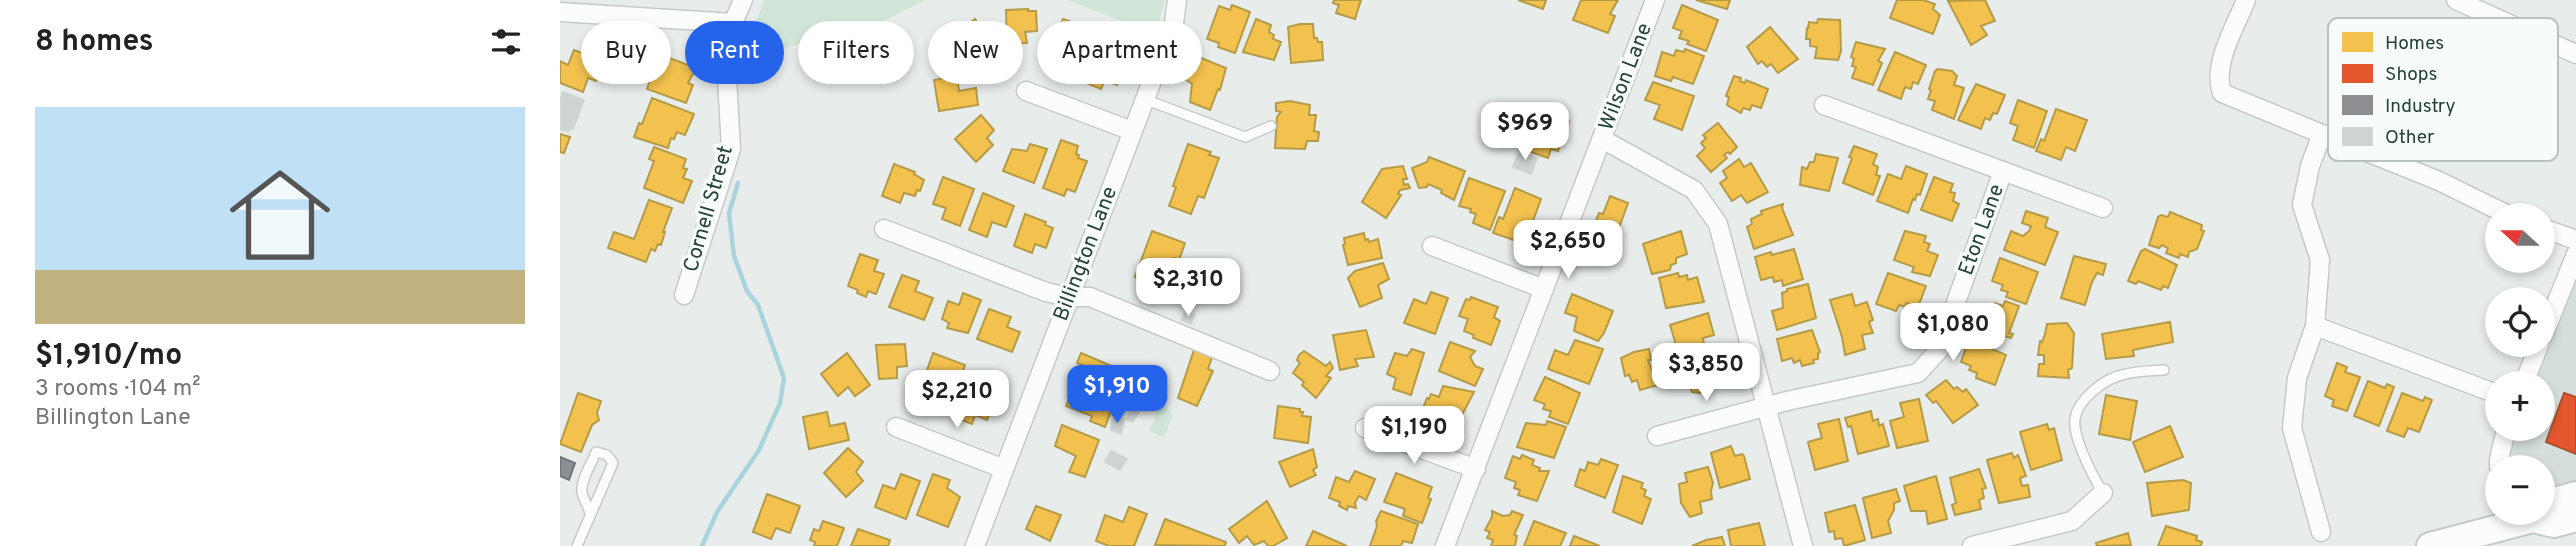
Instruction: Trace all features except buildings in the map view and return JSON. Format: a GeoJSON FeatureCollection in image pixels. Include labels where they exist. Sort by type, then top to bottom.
{"type":"FeatureCollection","features":[{"type":"Feature","properties":{"kind":"street","name":"Cornell Street"},"geometry":{"type":"LineString","coordinates":[[734,21],[743,0]]}},
{"type":"Feature","properties":{"kind":"street","name":"Billington Lane"},"geometry":{"type":"LineString","coordinates":[[975,546],[1174,23],[1177,0]]}},
{"type":"Feature","properties":{"kind":"street","name":"Wilson Lane"},"geometry":{"type":"LineString","coordinates":[[1445,546],[1655,0]]}},
{"type":"Feature","properties":{"kind":"street"},"geometry":{"type":"LineString","coordinates":[[2246,0],[2220,67],[2218,81],[2222,93],[2328,136]]}},
{"type":"Feature","properties":{"kind":"street"},"geometry":{"type":"LineString","coordinates":[[2456,0],[2496,18]]}},
{"type":"Feature","properties":{"kind":"street"},"geometry":{"type":"LineString","coordinates":[[560,12],[702,21]]}},
{"type":"Feature","properties":{"kind":"street"},"geometry":{"type":"LineString","coordinates":[[2558,46],[2576,54]]}},
{"type":"Feature","properties":{"kind":"street","name":"Cornell Street"},"geometry":{"type":"LineString","coordinates":[[684,295],[731,149],[727,84]]}},
{"type":"Feature","properties":{"kind":"street"},"geometry":{"type":"LineString","coordinates":[[1026,91],[1132,131]]}},
{"type":"Feature","properties":{"kind":"street"},"geometry":{"type":"LineString","coordinates":[[1824,105],[2103,208]]}},
{"type":"Feature","properties":{"kind":"street"},"geometry":{"type":"LineString","coordinates":[[2322,134],[2310,166],[2302,205],[2320,260],[2315,326],[2297,378],[2292,428],[2322,532]]}},
{"type":"Feature","properties":{"kind":"street"},"geometry":{"type":"LineString","coordinates":[[1602,139],[1694,190],[1718,224],[1803,546]]}},
{"type":"Feature","properties":{"kind":"street"},"geometry":{"type":"LineString","coordinates":[[2389,161],[2485,204]]}},
{"type":"Feature","properties":{"kind":"street","name":"Eton Lane"},"geometry":{"type":"LineString","coordinates":[[1657,436],[1765,407],[1917,373],[1939,349],[2003,171]]}},
{"type":"Feature","properties":{"kind":"street"},"geometry":{"type":"LineString","coordinates":[[884,229],[1046,292],[1069,297],[1090,297],[1270,371]]}},
{"type":"Feature","properties":{"kind":"street"},"geometry":{"type":"LineString","coordinates":[[2555,232],[2576,240]]}},
{"type":"Feature","properties":{"kind":"street"},"geometry":{"type":"LineString","coordinates":[[1432,246],[1544,289]]}},
{"type":"Feature","properties":{"kind":"street"},"geometry":{"type":"LineString","coordinates":[[2555,306],[2576,254]]}},
{"type":"Feature","properties":{"kind":"street"},"geometry":{"type":"LineString","coordinates":[[2315,326],[2485,390]]}},
{"type":"Feature","properties":{"kind":"street"},"geometry":{"type":"LineString","coordinates":[[896,427],[1004,469]]}},
{"type":"Feature","properties":{"kind":"street"},"geometry":{"type":"LineString","coordinates":[[1365,428],[1476,469]]}},
{"type":"Feature","properties":{"kind":"street"},"geometry":{"type":"LineString","coordinates":[[1972,546],[2072,522],[2103,493]]}},
{"type":"Feature","properties":{"kind":"street"},"geometry":{"type":"LineString","coordinates":[[2555,501],[2576,495]]}},
{"type":"Feature","properties":{"kind":"street"},"geometry":{"type":"LineString","coordinates":[[2555,524],[2576,518]]}},
{"type":"Feature","properties":{"kind":"street"},"geometry":{"type":"LineString","coordinates":[[2430,546],[2497,525]]}},
{"type":"Feature","properties":{"kind":"lane"},"geometry":{"type":"LineString","coordinates":[[1144,99],[1245,137],[1271,126]]}},
{"type":"Feature","properties":{"kind":"lane"},"geometry":{"type":"LineString","coordinates":[[2103,493],[2087,465],[2075,422],[2079,407],[2099,386],[2112,378],[2164,370]]}},
{"type":"Feature","properties":{"kind":"lane"},"geometry":{"type":"LineString","coordinates":[[577,546],[613,463],[607,455],[596,452],[582,487],[590,514]]}},
{"type":"Feature","properties":{"kind":"shaded area"},"geometry":{"type":"Polygon","coordinates":[[[2576,281],[2576,493],[2555,499],[2555,455],[2509,455],[2509,450],[2512,441],[2555,441],[2555,371],[2540,371],[2545,357],[2555,357],[2555,333],[2576,281]]]}},
{"type":"Feature","properties":{"kind":"green space"},"geometry":{"type":"Polygon","coordinates":[[[764,0],[926,0],[883,21],[798,21],[798,44],[784,48],[784,21],[756,21],[764,0]]]}},
{"type":"Feature","properties":{"kind":"green space"},"geometry":{"type":"Polygon","coordinates":[[[1067,0],[1165,0],[1159,21],[1122,21],[1067,0]]]}},
{"type":"Feature","properties":{"kind":"green space"},"geometry":{"type":"Polygon","coordinates":[[[1160,405],[1167,407],[1173,416],[1164,438],[1149,431],[1160,405]]]}},
{"type":"Feature","properties":{"kind":"waterway"},"geometry":{"type":"LineString","coordinates":[[702,546],[717,512],[759,450],[780,403],[784,378],[758,305],[747,291],[734,256],[729,213],[738,183]]}}]}
